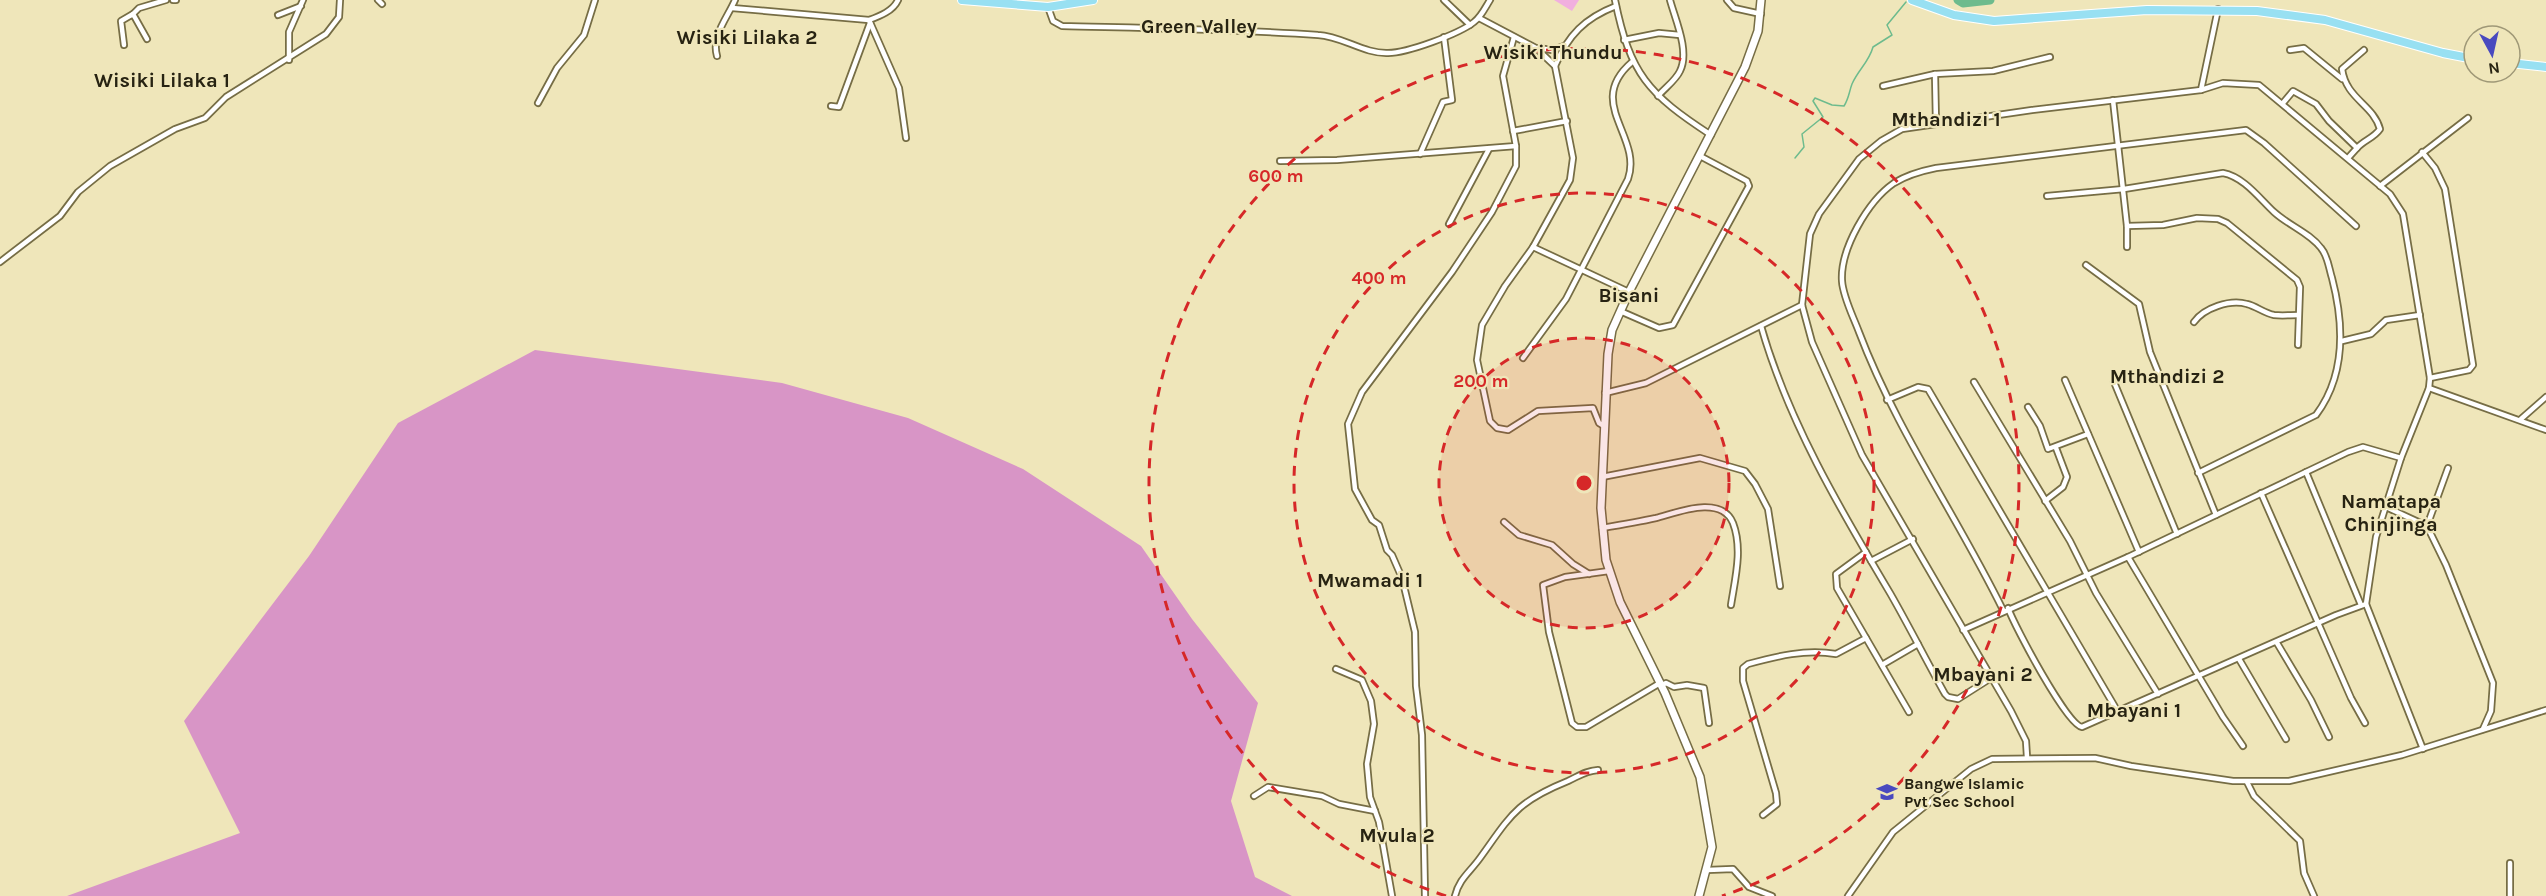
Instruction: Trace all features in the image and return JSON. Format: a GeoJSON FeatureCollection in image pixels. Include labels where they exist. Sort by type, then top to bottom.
{"type":"FeatureCollection","features":[{"type":"Feature","properties":{"kind":"main road"},"geometry":{"type":"LineString","coordinates":[[962,0],[1048,7],[1093,0]]}},
{"type":"Feature","properties":{"kind":"main road"},"geometry":{"type":"LineString","coordinates":[[1912,0],[1954,15],[1994,21],[2147,10],[2218,9],[2280,14],[2325,20],[2443,54],[2462,57]]}},
{"type":"Feature","properties":{"kind":"main road"},"geometry":{"type":"LineString","coordinates":[[2522,65],[2546,68]]}},
{"type":"Feature","properties":{"kind":"street"},"geometry":{"type":"LineString","coordinates":[[124,45],[121,21],[139,8],[166,0]]}},
{"type":"Feature","properties":{"kind":"street"},"geometry":{"type":"LineString","coordinates":[[0,262],[60,216],[78,192],[110,166],[175,129],[205,118],[226,97],[316,42],[335,25],[339,17],[340,0]]}},
{"type":"Feature","properties":{"kind":"street"},"geometry":{"type":"LineString","coordinates":[[538,103],[556,68],[576,47],[587,30],[595,0]]}},
{"type":"Feature","properties":{"kind":"street"},"geometry":{"type":"LineString","coordinates":[[717,56],[716,46],[719,32],[735,0]]}},
{"type":"Feature","properties":{"kind":"street"},"geometry":{"type":"LineString","coordinates":[[732,8],[869,21],[895,6],[898,0]]}},
{"type":"Feature","properties":{"kind":"street"},"geometry":{"type":"LineString","coordinates":[[1444,0],[1470,25]]}},
{"type":"Feature","properties":{"kind":"street"},"geometry":{"type":"LineString","coordinates":[[1048,7],[1053,21],[1062,26],[1238,29],[1320,35],[1376,53],[1393,53],[1444,37],[1470,25],[1479,18],[1490,0]]}},
{"type":"Feature","properties":{"kind":"street"},"geometry":{"type":"LineString","coordinates":[[1615,0],[1624,40],[1632,62],[1658,96],[1677,113],[1711,135]]}},
{"type":"Feature","properties":{"kind":"street"},"geometry":{"type":"LineString","coordinates":[[1658,96],[1681,70],[1683,54],[1670,0]]}},
{"type":"Feature","properties":{"kind":"street"},"geometry":{"type":"LineString","coordinates":[[1727,0],[1734,8],[1761,14]]}},
{"type":"Feature","properties":{"kind":"street"},"geometry":{"type":"LineString","coordinates":[[1699,896],[1712,847],[1697,768],[1661,684],[1620,602],[1609,571],[1602,528],[1605,393],[1609,344],[1620,311],[1711,135],[1754,45],[1761,14],[1761,0]]}},
{"type":"Feature","properties":{"kind":"street"},"geometry":{"type":"LineString","coordinates":[[289,60],[289,32],[302,3]]}},
{"type":"Feature","properties":{"kind":"street"},"geometry":{"type":"LineString","coordinates":[[278,15],[302,3]]}},
{"type":"Feature","properties":{"kind":"street"},"geometry":{"type":"LineString","coordinates":[[1555,66],[1564,46],[1583,23],[1616,6]]}},
{"type":"Feature","properties":{"kind":"street"},"geometry":{"type":"LineString","coordinates":[[2201,90],[2218,9]]}},
{"type":"Feature","properties":{"kind":"street"},"geometry":{"type":"LineString","coordinates":[[132,15],[147,39]]}},
{"type":"Feature","properties":{"kind":"street"},"geometry":{"type":"LineString","coordinates":[[1479,18],[1536,48],[1555,66],[1573,158],[1572,173],[1533,247],[1493,304],[1479,337],[1477,360],[1490,420],[1497,428],[1508,430],[1538,411],[1593,408],[1599,423],[1604,426]]}},
{"type":"Feature","properties":{"kind":"street"},"geometry":{"type":"LineString","coordinates":[[831,106],[839,106],[869,21]]}},
{"type":"Feature","properties":{"kind":"street"},"geometry":{"type":"LineString","coordinates":[[869,21],[899,88],[906,138]]}},
{"type":"Feature","properties":{"kind":"street"},"geometry":{"type":"LineString","coordinates":[[1624,40],[1659,33],[1680,35]]}},
{"type":"Feature","properties":{"kind":"street"},"geometry":{"type":"LineString","coordinates":[[1420,154],[1443,102],[1452,100],[1444,37]]}},
{"type":"Feature","properties":{"kind":"street"},"geometry":{"type":"LineString","coordinates":[[1425,896],[1422,735],[1416,687],[1415,632],[1402,578],[1392,555],[1387,550],[1379,525],[1372,520],[1355,489],[1347,438],[1348,424],[1362,392],[1452,272],[1492,212],[1516,166],[1516,146],[1503,76],[1514,37]]}},
{"type":"Feature","properties":{"kind":"street"},"geometry":{"type":"LineString","coordinates":[[1536,48],[1552,50],[1564,46]]}},
{"type":"Feature","properties":{"kind":"street"},"geometry":{"type":"LineString","coordinates":[[2290,50],[2304,48],[2336,72],[2350,92],[2378,120],[2380,129],[2374,136],[2364,140],[2348,158]]}},
{"type":"Feature","properties":{"kind":"street"},"geometry":{"type":"LineString","coordinates":[[2343,81],[2342,69],[2364,50]]}},
{"type":"Feature","properties":{"kind":"street"},"geometry":{"type":"LineString","coordinates":[[1883,86],[1935,74],[1983,72],[2050,57]]}},
{"type":"Feature","properties":{"kind":"street"},"geometry":{"type":"LineString","coordinates":[[1524,358],[1566,299],[1630,173],[1629,155],[1615,113],[1612,91],[1619,75],[1632,62]]}},
{"type":"Feature","properties":{"kind":"street"},"geometry":{"type":"LineString","coordinates":[[1935,74],[1936,123]]}},
{"type":"Feature","properties":{"kind":"street"},"geometry":{"type":"LineString","coordinates":[[2027,757],[2027,745],[2023,732],[1913,539],[1867,464],[1812,342],[1802,305],[1810,234],[1819,214],[1859,159],[1886,137],[1902,129],[2201,90],[2223,83],[2248,82],[2259,85],[2283,103],[2397,202],[2403,214],[2430,378],[2429,388],[2401,458],[2372,555],[2364,605]]}},
{"type":"Feature","properties":{"kind":"street"},"geometry":{"type":"LineString","coordinates":[[2283,103],[2293,91],[2316,104],[2330,122],[2357,148]]}},
{"type":"Feature","properties":{"kind":"street"},"geometry":{"type":"LineString","coordinates":[[2113,100],[2124,189],[2127,247]]}},
{"type":"Feature","properties":{"kind":"street"},"geometry":{"type":"LineString","coordinates":[[2380,186],[2468,118]]}},
{"type":"Feature","properties":{"kind":"street"},"geometry":{"type":"LineString","coordinates":[[1513,130],[1567,121]]}},
{"type":"Feature","properties":{"kind":"street"},"geometry":{"type":"LineString","coordinates":[[2356,226],[2264,143],[2246,130],[1936,168],[1906,176],[1883,194],[1865,215],[1844,262],[1842,278],[1863,341],[1887,400],[2039,668],[2075,725],[2085,726],[2364,605]]}},
{"type":"Feature","properties":{"kind":"street"},"geometry":{"type":"LineString","coordinates":[[1280,161],[1420,154],[1516,146]]}},
{"type":"Feature","properties":{"kind":"street"},"geometry":{"type":"LineString","coordinates":[[1449,224],[1489,149]]}},
{"type":"Feature","properties":{"kind":"street"},"geometry":{"type":"LineString","coordinates":[[2422,152],[2435,168],[2445,189],[2473,364],[2469,370],[2430,378]]}},
{"type":"Feature","properties":{"kind":"street"},"geometry":{"type":"LineString","coordinates":[[1620,311],[1659,328],[1673,325],[1749,186],[1747,181],[1700,156]]}},
{"type":"Feature","properties":{"kind":"street"},"geometry":{"type":"LineString","coordinates":[[2047,196],[2124,189],[2223,173],[2238,179],[2275,213],[2315,241],[2323,250],[2339,305],[2342,341],[2326,399],[2316,415],[2198,473]]}},
{"type":"Feature","properties":{"kind":"street"},"geometry":{"type":"LineString","coordinates":[[2127,226],[2207,218],[2227,223],[2297,280],[2300,287],[2298,345]]}},
{"type":"Feature","properties":{"kind":"street"},"geometry":{"type":"LineString","coordinates":[[1533,247],[1629,292]]}},
{"type":"Feature","properties":{"kind":"street"},"geometry":{"type":"LineString","coordinates":[[2086,265],[2139,304],[2151,352],[2216,515]]}},
{"type":"Feature","properties":{"kind":"street"},"geometry":{"type":"LineString","coordinates":[[2194,322],[2210,310],[2232,303],[2245,303],[2273,315],[2298,315]]}},
{"type":"Feature","properties":{"kind":"street"},"geometry":{"type":"LineString","coordinates":[[1605,393],[1646,383],[1802,305]]}},
{"type":"Feature","properties":{"kind":"street"},"geometry":{"type":"LineString","coordinates":[[2342,341],[2371,334],[2386,320],[2420,315]]}},
{"type":"Feature","properties":{"kind":"street"},"geometry":{"type":"LineString","coordinates":[[1761,326],[1770,359],[1786,396],[1841,509],[1948,698],[1958,699],[1991,678]]}},
{"type":"Feature","properties":{"kind":"street"},"geometry":{"type":"LineString","coordinates":[[2066,380],[2139,552]]}},
{"type":"Feature","properties":{"kind":"street"},"geometry":{"type":"LineString","coordinates":[[1974,382],[2158,694]]}},
{"type":"Feature","properties":{"kind":"street"},"geometry":{"type":"LineString","coordinates":[[2114,382],[2177,534]]}},
{"type":"Feature","properties":{"kind":"street"},"geometry":{"type":"LineString","coordinates":[[1887,400],[1918,387],[1928,389],[2118,712]]}},
{"type":"Feature","properties":{"kind":"street"},"geometry":{"type":"LineString","coordinates":[[2429,388],[2521,419],[2546,430]]}},
{"type":"Feature","properties":{"kind":"street"},"geometry":{"type":"LineString","coordinates":[[2521,419],[2546,397]]}},
{"type":"Feature","properties":{"kind":"street"},"geometry":{"type":"LineString","coordinates":[[2028,407],[2040,426],[2046,447],[2056,448],[2088,434]]}},
{"type":"Feature","properties":{"kind":"street"},"geometry":{"type":"LineString","coordinates":[[1963,630],[2005,609],[2139,552],[2363,447],[2401,458]]}},
{"type":"Feature","properties":{"kind":"street"},"geometry":{"type":"LineString","coordinates":[[2045,501],[2063,488],[2067,477],[2056,448]]}},
{"type":"Feature","properties":{"kind":"street"},"geometry":{"type":"LineString","coordinates":[[1602,477],[1700,458],[1744,471],[1755,484],[1768,509],[1780,586]]}},
{"type":"Feature","properties":{"kind":"street"},"geometry":{"type":"LineString","coordinates":[[2427,526],[2448,468]]}},
{"type":"Feature","properties":{"kind":"street"},"geometry":{"type":"LineString","coordinates":[[2306,472],[2423,748]]}},
{"type":"Feature","properties":{"kind":"street"},"geometry":{"type":"LineString","coordinates":[[2261,493],[2351,698],[2365,723]]}},
{"type":"Feature","properties":{"kind":"street"},"geometry":{"type":"LineString","coordinates":[[1602,528],[1659,517],[1695,507],[1725,513],[1732,522],[1738,553],[1731,605]]}},
{"type":"Feature","properties":{"kind":"street"},"geometry":{"type":"LineString","coordinates":[[2386,507],[2427,526],[2446,565],[2492,677],[2492,705],[2483,729]]}},
{"type":"Feature","properties":{"kind":"street"},"geometry":{"type":"LineString","coordinates":[[1504,522],[1519,535],[1552,545],[1573,564],[1589,574]]}},
{"type":"Feature","properties":{"kind":"street"},"geometry":{"type":"LineString","coordinates":[[1871,561],[1913,539]]}},
{"type":"Feature","properties":{"kind":"street"},"geometry":{"type":"LineString","coordinates":[[1866,552],[1840,570],[1836,579],[1839,592],[1909,712]]}},
{"type":"Feature","properties":{"kind":"street"},"geometry":{"type":"LineString","coordinates":[[2128,557],[2243,746]]}},
{"type":"Feature","properties":{"kind":"street"},"geometry":{"type":"LineString","coordinates":[[1609,571],[1565,577],[1543,585],[1549,632],[1572,723],[1577,727],[1586,727],[1666,683],[1674,687],[1687,685],[1704,688],[1709,723]]}},
{"type":"Feature","properties":{"kind":"street"},"geometry":{"type":"LineString","coordinates":[[1763,814],[1777,804],[1776,793],[1743,681],[1743,668],[1760,660],[1814,650],[1838,653],[1866,638]]}},
{"type":"Feature","properties":{"kind":"street"},"geometry":{"type":"LineString","coordinates":[[2277,643],[2312,700],[2329,737]]}},
{"type":"Feature","properties":{"kind":"street"},"geometry":{"type":"LineString","coordinates":[[1882,665],[1918,644]]}},
{"type":"Feature","properties":{"kind":"street"},"geometry":{"type":"LineString","coordinates":[[2239,659],[2286,739]]}},
{"type":"Feature","properties":{"kind":"street"},"geometry":{"type":"LineString","coordinates":[[1336,669],[1362,680],[1371,701],[1374,729],[1367,764],[1370,797],[1375,811],[1392,896]]}},
{"type":"Feature","properties":{"kind":"street"},"geometry":{"type":"LineString","coordinates":[[1848,896],[1888,837],[1971,769],[1992,759],[2095,758],[2131,766],[2247,782],[2308,778],[2423,748],[2546,710]]}},
{"type":"Feature","properties":{"kind":"street"},"geometry":{"type":"LineString","coordinates":[[1455,896],[1460,881],[1480,859],[1503,824],[1523,803],[1534,795],[1581,772],[1598,770]]}},
{"type":"Feature","properties":{"kind":"street"},"geometry":{"type":"LineString","coordinates":[[2247,782],[2254,795],[2300,841],[2304,873],[2314,896]]}},
{"type":"Feature","properties":{"kind":"street"},"geometry":{"type":"LineString","coordinates":[[1254,796],[1268,787],[1322,796],[1339,804],[1375,811]]}},
{"type":"Feature","properties":{"kind":"street"},"geometry":{"type":"LineString","coordinates":[[2510,863],[2510,896]]}},
{"type":"Feature","properties":{"kind":"street"},"geometry":{"type":"LineString","coordinates":[[1707,870],[1733,869],[1749,887],[1770,896]]}},
{"type":"Feature","properties":{"kind":"shaded area"},"geometry":{"type":"Polygon","coordinates":[[[1554,0],[1579,0],[1572,11],[1554,0]]]}},
{"type":"Feature","properties":{"kind":"shaded area"},"geometry":{"type":"Polygon","coordinates":[[[535,350],[782,383],[908,418],[1023,469],[1141,546],[1192,619],[1258,703],[1231,801],[1255,877],[1292,896],[67,896],[240,833],[184,721],[309,556],[398,423],[535,350]]]}},
{"type":"Feature","properties":{"kind":"waterway"},"geometry":{"type":"LineString","coordinates":[[1958,0],[1963,3],[1990,0]]}},
{"type":"Feature","properties":{"kind":"waterway"},"geometry":{"type":"LineString","coordinates":[[1795,158],[1804,147],[1802,134],[1823,117],[1813,101],[1815,98],[1832,105],[1844,106],[1852,84],[1873,47],[1892,35],[1887,25],[1906,2]]}},
{"type":"Feature","properties":{"kind":"place","name":"Bangwe Islamic Pvt Sec School"},"geometry":{"type":"Point","coordinates":[1887,792]}},
{"type":"Feature","properties":{"kind":"district","name":"Green Valley"},"geometry":{"type":"Point","coordinates":[1199,26]}},
{"type":"Feature","properties":{"kind":"district","name":"Wisiki Lilaka 2"},"geometry":{"type":"Point","coordinates":[747,37]}},
{"type":"Feature","properties":{"kind":"district","name":"Wisiki Thundu"},"geometry":{"type":"Point","coordinates":[1553,52]}},
{"type":"Feature","properties":{"kind":"district","name":"Wisiki Lilaka 1"},"geometry":{"type":"Point","coordinates":[162,80]}},
{"type":"Feature","properties":{"kind":"district","name":"Mthandizi 1"},"geometry":{"type":"Point","coordinates":[1946,119]}},
{"type":"Feature","properties":{"kind":"district","name":"Bisani"},"geometry":{"type":"Point","coordinates":[1629,295]}},
{"type":"Feature","properties":{"kind":"district","name":"Mthandizi 2"},"geometry":{"type":"Point","coordinates":[2167,376]}},
{"type":"Feature","properties":{"kind":"district","name":"Namatapa Chinjinga"},"geometry":{"type":"Point","coordinates":[2391,512]}},
{"type":"Feature","properties":{"kind":"district","name":"Mwamadi 1"},"geometry":{"type":"Point","coordinates":[1370,580]}},
{"type":"Feature","properties":{"kind":"district","name":"Mbayani 2"},"geometry":{"type":"Point","coordinates":[1983,674]}},
{"type":"Feature","properties":{"kind":"district","name":"Mbayani 1"},"geometry":{"type":"Point","coordinates":[2134,710]}},
{"type":"Feature","properties":{"kind":"district","name":"Mvula 2"},"geometry":{"type":"Point","coordinates":[1397,835]}}]}
